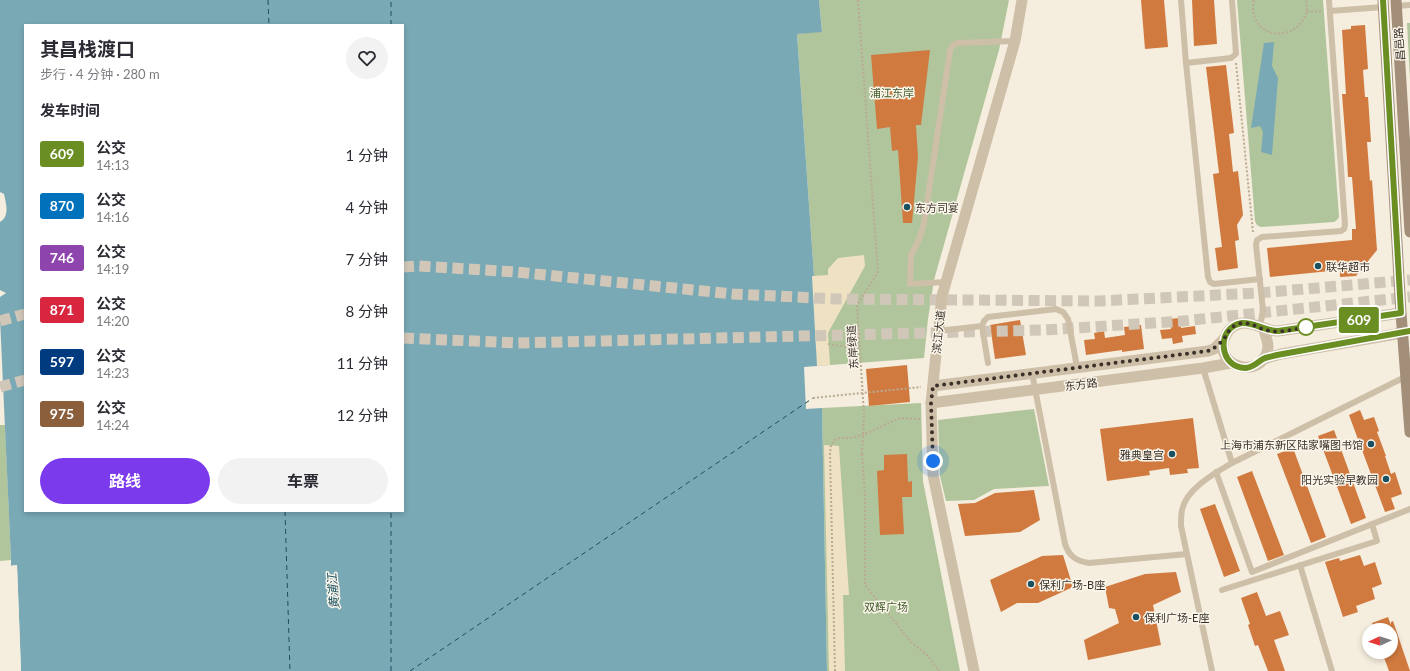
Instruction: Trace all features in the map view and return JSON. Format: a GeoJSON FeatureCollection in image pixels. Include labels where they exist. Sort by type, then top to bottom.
{"type":"FeatureCollection","features":[{"type":"Feature","properties":{"kind":"main road","name":"昌邑路"},"geometry":{"type":"LineString","coordinates":[[1383,3],[1405,312],[1405,377],[1410,432]]}},
{"type":"Feature","properties":{"kind":"main road","name":"昌邑路"},"geometry":{"type":"LineString","coordinates":[[1396,3],[1410,232]]}},
{"type":"Feature","properties":{"kind":"street","name":"滨江大道"},"geometry":{"type":"LineString","coordinates":[[974,671],[933,475],[931,403],[942,296],[1015,42],[1022,0]]}},
{"type":"Feature","properties":{"kind":"street","name":"东方路"},"geometry":{"type":"LineString","coordinates":[[933,386],[1208,351],[1214,349],[1224,339],[1231,328],[1237,324],[1250,323],[1270,331],[1278,331],[1405,312]]}},
{"type":"Feature","properties":{"kind":"street"},"geometry":{"type":"LineString","coordinates":[[1260,328],[1267,341],[1268,347],[1264,359]]}},
{"type":"Feature","properties":{"kind":"street","name":"东方路"},"geometry":{"type":"LineString","coordinates":[[931,403],[1204,368],[1231,363],[1245,368],[1252,367],[1264,359],[1281,354],[1406,332]]}},
{"type":"Feature","properties":{"kind":"street"},"geometry":{"type":"LineString","coordinates":[[1224,339],[1224,352],[1231,363]]}},
{"type":"Feature","properties":{"kind":"lane"},"geometry":{"type":"LineString","coordinates":[[1181,0],[1208,277],[1210,282],[1214,284],[1260,279]]}},
{"type":"Feature","properties":{"kind":"lane"},"geometry":{"type":"LineString","coordinates":[[1186,63],[1231,58],[1236,54],[1232,0]]}},
{"type":"Feature","properties":{"kind":"lane"},"geometry":{"type":"LineString","coordinates":[[1260,328],[1263,316],[1256,245],[1258,240],[1262,237],[1341,231],[1344,229],[1345,225],[1329,0]]}},
{"type":"Feature","properties":{"kind":"lane"},"geometry":{"type":"LineString","coordinates":[[1330,11],[1383,3]]}},
{"type":"Feature","properties":{"kind":"lane"},"geometry":{"type":"LineString","coordinates":[[1396,3],[1410,5]]}},
{"type":"Feature","properties":{"kind":"lane"},"geometry":{"type":"LineString","coordinates":[[946,282],[910,284],[909,276],[911,255],[919,240],[924,223],[950,51],[952,46],[957,43],[1015,42]]}},
{"type":"Feature","properties":{"kind":"lane"},"geometry":{"type":"LineString","coordinates":[[988,363],[982,326],[984,320],[988,317],[1056,309],[1063,312],[1068,319],[1077,367]]}},
{"type":"Feature","properties":{"kind":"lane"},"geometry":{"type":"LineString","coordinates":[[938,331],[982,326]]}},
{"type":"Feature","properties":{"kind":"lane"},"geometry":{"type":"LineString","coordinates":[[1204,368],[1232,463]]}},
{"type":"Feature","properties":{"kind":"lane"},"geometry":{"type":"LineString","coordinates":[[1032,373],[1065,544],[1073,558],[1080,562],[1089,563],[1187,554]]}},
{"type":"Feature","properties":{"kind":"lane"},"geometry":{"type":"LineString","coordinates":[[1212,671],[1181,526],[1182,509],[1190,493],[1216,472],[1232,463],[1405,377]]}},
{"type":"Feature","properties":{"kind":"lane"},"geometry":{"type":"LineString","coordinates":[[1216,472],[1252,572],[1410,509]]}},
{"type":"Feature","properties":{"kind":"lane"},"geometry":{"type":"LineString","coordinates":[[1222,590],[1377,541],[1372,524]]}},
{"type":"Feature","properties":{"kind":"lane"},"geometry":{"type":"LineString","coordinates":[[1300,565],[1332,671]]}},
{"type":"Feature","properties":{"kind":"path","name":"东岸绿道"},"geometry":{"type":"LineString","coordinates":[[858,0],[878,272],[857,305],[864,393],[862,454],[865,496],[865,585],[912,643],[927,655],[939,671]]}},
{"type":"Feature","properties":{"kind":"path"},"geometry":{"type":"LineString","coordinates":[[1254,0],[1253,12],[1256,20],[1262,28],[1279,34],[1288,33],[1296,29],[1303,22],[1306,12],[1306,0]]}},
{"type":"Feature","properties":{"kind":"path"},"geometry":{"type":"LineString","coordinates":[[1306,12],[1330,11]]}},
{"type":"Feature","properties":{"kind":"path"},"geometry":{"type":"LineString","coordinates":[[1236,54],[1252,227],[1256,245]]}},
{"type":"Feature","properties":{"kind":"path"},"geometry":{"type":"LineString","coordinates":[[828,344],[860,349]]}},
{"type":"Feature","properties":{"kind":"path"},"geometry":{"type":"LineString","coordinates":[[813,398],[898,388],[933,386]]}},
{"type":"Feature","properties":{"kind":"path"},"geometry":{"type":"LineString","coordinates":[[835,671],[831,445],[835,440],[840,438],[852,438],[865,434],[900,418],[932,419]]}},
{"type":"Feature","properties":{"kind":"green space","name":"浦江东岸"},"geometry":{"type":"Polygon","coordinates":[[[819,0],[1009,0],[999,50],[934,280],[924,358],[817,366],[814,276],[797,34],[822,31],[819,0]]]}},
{"type":"Feature","properties":{"kind":"green space"},"geometry":{"type":"Polygon","coordinates":[[[1237,0],[1323,0],[1339,217],[1334,222],[1261,227],[1257,225],[1255,221],[1237,0]]]}},
{"type":"Feature","properties":{"kind":"green space"},"geometry":{"type":"Polygon","coordinates":[[[1407,23],[1410,23],[1410,80],[1407,23]]]}},
{"type":"Feature","properties":{"kind":"green space","name":"双辉广场"},"geometry":{"type":"Polygon","coordinates":[[[921,403],[923,481],[960,671],[827,671],[822,408],[921,403]]]}},
{"type":"Feature","properties":{"kind":"green space"},"geometry":{"type":"Polygon","coordinates":[[[1034,409],[1049,486],[994,489],[974,500],[946,501],[940,476],[938,420],[1034,409]]]}},
{"type":"Feature","properties":{"kind":"green space"},"geometry":{"type":"Polygon","coordinates":[[[0,425],[5,425],[11,560],[0,561],[0,425]]]}},
{"type":"Feature","properties":{"kind":"shaded area"},"geometry":{"type":"Polygon","coordinates":[[[864,255],[865,266],[828,333],[830,365],[817,366],[812,276],[828,275],[828,269],[838,258],[864,255]]]}},
{"type":"Feature","properties":{"kind":"shaded area"},"geometry":{"type":"Polygon","coordinates":[[[824,445],[839,446],[849,595],[843,595],[845,671],[829,671],[824,445]]]}},
{"type":"Feature","properties":{"kind":"water","name":"黄浦江"},"geometry":{"type":"Polygon","coordinates":[[[0,0],[819,0],[822,32],[797,34],[814,276],[812,276],[817,366],[804,367],[806,409],[822,408],[827,671],[21,671],[17,565],[11,566],[0,318],[0,297],[6,293],[0,290],[0,222],[6,213],[4,194],[0,192],[0,0]]]}},
{"type":"Feature","properties":{"kind":"water"},"geometry":{"type":"Polygon","coordinates":[[[1274,42],[1272,66],[1278,78],[1272,155],[1261,152],[1263,132],[1260,126],[1251,128],[1264,43],[1274,42]]]}},
{"type":"Feature","properties":{"kind":"pier"},"geometry":{"type":"Polygon","coordinates":[[[17,565],[21,671],[19,671],[15,568],[11,568],[9,566],[17,565]]]}},
{"type":"Feature","properties":{"kind":"building"},"geometry":{"type":"Polygon","coordinates":[[[1141,0],[1164,0],[1168,47],[1145,49],[1141,0]]]}},
{"type":"Feature","properties":{"kind":"building"},"geometry":{"type":"Polygon","coordinates":[[[1192,0],[1214,0],[1217,44],[1194,46],[1192,0]]]}},
{"type":"Feature","properties":{"kind":"building"},"geometry":{"type":"Polygon","coordinates":[[[1365,25],[1368,69],[1363,70],[1365,97],[1368,97],[1371,142],[1367,142],[1370,181],[1372,180],[1377,250],[1356,276],[1340,277],[1340,270],[1270,277],[1267,248],[1352,240],[1352,229],[1356,229],[1352,177],[1348,177],[1342,94],[1346,94],[1342,30],[1351,29],[1351,26],[1365,25]]]}},
{"type":"Feature","properties":{"kind":"building"},"geometry":{"type":"Polygon","coordinates":[[[930,50],[921,125],[916,125],[918,157],[912,223],[903,223],[898,150],[892,151],[890,127],[877,129],[871,55],[930,50]]]}},
{"type":"Feature","properties":{"kind":"building"},"geometry":{"type":"Polygon","coordinates":[[[1226,65],[1234,133],[1229,134],[1233,172],[1238,171],[1243,215],[1237,225],[1239,240],[1235,241],[1238,268],[1218,271],[1215,248],[1222,247],[1213,174],[1219,173],[1206,67],[1226,65]]]}},
{"type":"Feature","properties":{"kind":"building"},"geometry":{"type":"Polygon","coordinates":[[[1179,318],[1181,328],[1195,326],[1196,334],[1182,336],[1183,342],[1173,344],[1172,338],[1162,339],[1160,330],[1171,329],[1170,319],[1179,318]]]}},
{"type":"Feature","properties":{"kind":"building"},"geometry":{"type":"Polygon","coordinates":[[[1020,320],[1026,355],[995,359],[990,325],[1020,320]]]}},
{"type":"Feature","properties":{"kind":"building"},"geometry":{"type":"Polygon","coordinates":[[[1141,325],[1144,349],[1122,352],[1122,350],[1086,355],[1084,340],[1095,339],[1094,333],[1104,331],[1105,338],[1125,335],[1124,327],[1141,325]]]}},
{"type":"Feature","properties":{"kind":"building"},"geometry":{"type":"Polygon","coordinates":[[[907,365],[910,402],[869,406],[866,369],[907,365]]]}},
{"type":"Feature","properties":{"kind":"building"},"geometry":{"type":"Polygon","coordinates":[[[1360,410],[1364,420],[1374,417],[1379,431],[1377,432],[1391,474],[1395,472],[1402,494],[1391,498],[1395,509],[1385,512],[1349,415],[1360,410]]]}},
{"type":"Feature","properties":{"kind":"building","name":"雅典皇宫"},"geometry":{"type":"Polygon","coordinates":[[[1193,418],[1199,468],[1187,469],[1188,473],[1170,475],[1169,468],[1149,471],[1150,475],[1107,481],[1100,429],[1193,418]]]}},
{"type":"Feature","properties":{"kind":"building"},"geometry":{"type":"Polygon","coordinates":[[[1334,430],[1366,518],[1351,524],[1318,436],[1334,430]]]}},
{"type":"Feature","properties":{"kind":"building"},"geometry":{"type":"Polygon","coordinates":[[[1293,448],[1326,537],[1311,543],[1277,454],[1293,448]]]}},
{"type":"Feature","properties":{"kind":"building"},"geometry":{"type":"Polygon","coordinates":[[[907,454],[908,482],[912,481],[912,497],[902,497],[904,534],[880,535],[877,471],[884,470],[884,455],[907,454]]]}},
{"type":"Feature","properties":{"kind":"building"},"geometry":{"type":"Polygon","coordinates":[[[1252,471],[1284,555],[1268,561],[1237,477],[1252,471]]]}},
{"type":"Feature","properties":{"kind":"building"},"geometry":{"type":"Polygon","coordinates":[[[1034,490],[1040,520],[1020,532],[965,536],[958,504],[975,503],[995,493],[1034,490]]]}},
{"type":"Feature","properties":{"kind":"building"},"geometry":{"type":"Polygon","coordinates":[[[1215,504],[1240,571],[1224,577],[1200,509],[1215,504]]]}},
{"type":"Feature","properties":{"kind":"building","name":"保利广场-B座"},"geometry":{"type":"Polygon","coordinates":[[[1063,555],[1073,587],[1038,603],[1017,603],[1001,612],[990,580],[1042,556],[1063,555]]]}},
{"type":"Feature","properties":{"kind":"building"},"geometry":{"type":"Polygon","coordinates":[[[1360,555],[1364,566],[1375,562],[1382,584],[1372,588],[1375,599],[1356,606],[1358,612],[1343,617],[1325,562],[1339,558],[1340,561],[1360,555]]]}},
{"type":"Feature","properties":{"kind":"building","name":"保利广场-E座"},"geometry":{"type":"Polygon","coordinates":[[[1176,572],[1181,592],[1153,605],[1161,645],[1088,660],[1084,640],[1119,623],[1115,609],[1109,608],[1105,587],[1145,574],[1176,572]]]}},
{"type":"Feature","properties":{"kind":"building"},"geometry":{"type":"Polygon","coordinates":[[[1257,592],[1266,616],[1280,611],[1289,635],[1274,640],[1285,671],[1268,671],[1258,645],[1255,646],[1248,625],[1250,624],[1241,598],[1257,592]]]}},
{"type":"Feature","properties":{"kind":"building"},"geometry":{"type":"Polygon","coordinates":[[[1388,617],[1390,623],[1372,623],[1388,617]]]}},
{"type":"Feature","properties":{"kind":"building"},"geometry":{"type":"Polygon","coordinates":[[[1398,636],[1410,671],[1389,671],[1385,659],[1398,659],[1398,636]]]}},
{"type":"Feature","properties":{"kind":"ferry route"},"geometry":{"type":"LineString","coordinates":[[268,0],[269,24]]}},
{"type":"Feature","properties":{"kind":"ferry route"},"geometry":{"type":"LineString","coordinates":[[391,0],[391,24]]}},
{"type":"Feature","properties":{"kind":"ferry route"},"geometry":{"type":"LineString","coordinates":[[410,671],[813,398]]}},
{"type":"Feature","properties":{"kind":"ferry route"},"geometry":{"type":"LineString","coordinates":[[285,512],[290,671]]}},
{"type":"Feature","properties":{"kind":"ferry route"},"geometry":{"type":"LineString","coordinates":[[391,512],[391,671]]}},
{"type":"Feature","properties":{"kind":"tunnel"},"geometry":{"type":"LineString","coordinates":[[404,267],[419,266],[516,272],[733,294],[837,299],[1099,301],[1258,293],[1410,280]]}},
{"type":"Feature","properties":{"kind":"tunnel"},"geometry":{"type":"LineString","coordinates":[[404,338],[518,343],[1044,330],[1183,321],[1410,297]]}},
{"type":"Feature","properties":{"kind":"tunnel"},"geometry":{"type":"LineString","coordinates":[[0,321],[24,314]]}},
{"type":"Feature","properties":{"kind":"tunnel"},"geometry":{"type":"LineString","coordinates":[[0,387],[24,380]]}},
{"type":"Feature","properties":{"kind":"bus line","name":"609"},"geometry":{"type":"LineString","coordinates":[[1383,0],[1401,313],[1278,331],[1270,331],[1250,323],[1237,324],[1227,333],[1223,345],[1224,352],[1231,363],[1245,368],[1252,367],[1264,359],[1277,355],[1410,331]]}},
{"type":"Feature","properties":{"kind":"place","name":"东方司宴"},"geometry":{"type":"Point","coordinates":[907,207]}},
{"type":"Feature","properties":{"kind":"place","name":"联华超市"},"geometry":{"type":"Point","coordinates":[1318,266]}},
{"type":"Feature","properties":{"kind":"place","name":"上海市浦东新区陆家嘴图书馆"},"geometry":{"type":"Point","coordinates":[1371,444]}},
{"type":"Feature","properties":{"kind":"place","name":"雅典皇宫"},"geometry":{"type":"Point","coordinates":[1172,454]}},
{"type":"Feature","properties":{"kind":"place","name":"阳光实验早教园"},"geometry":{"type":"Point","coordinates":[1386,479]}},
{"type":"Feature","properties":{"kind":"place","name":"保利广场-B座"},"geometry":{"type":"Point","coordinates":[1031,584]}},
{"type":"Feature","properties":{"kind":"place","name":"保利广场-E座"},"geometry":{"type":"Point","coordinates":[1136,617]}},
{"type":"Feature","properties":{"kind":"route"},"geometry":{"type":"LineString","coordinates":[[933,461],[931,403],[933,386],[1208,351],[1214,349],[1224,339],[1231,328],[1237,324],[1243,323],[1250,323],[1270,331],[1311,326],[1306,327]]}}]}
